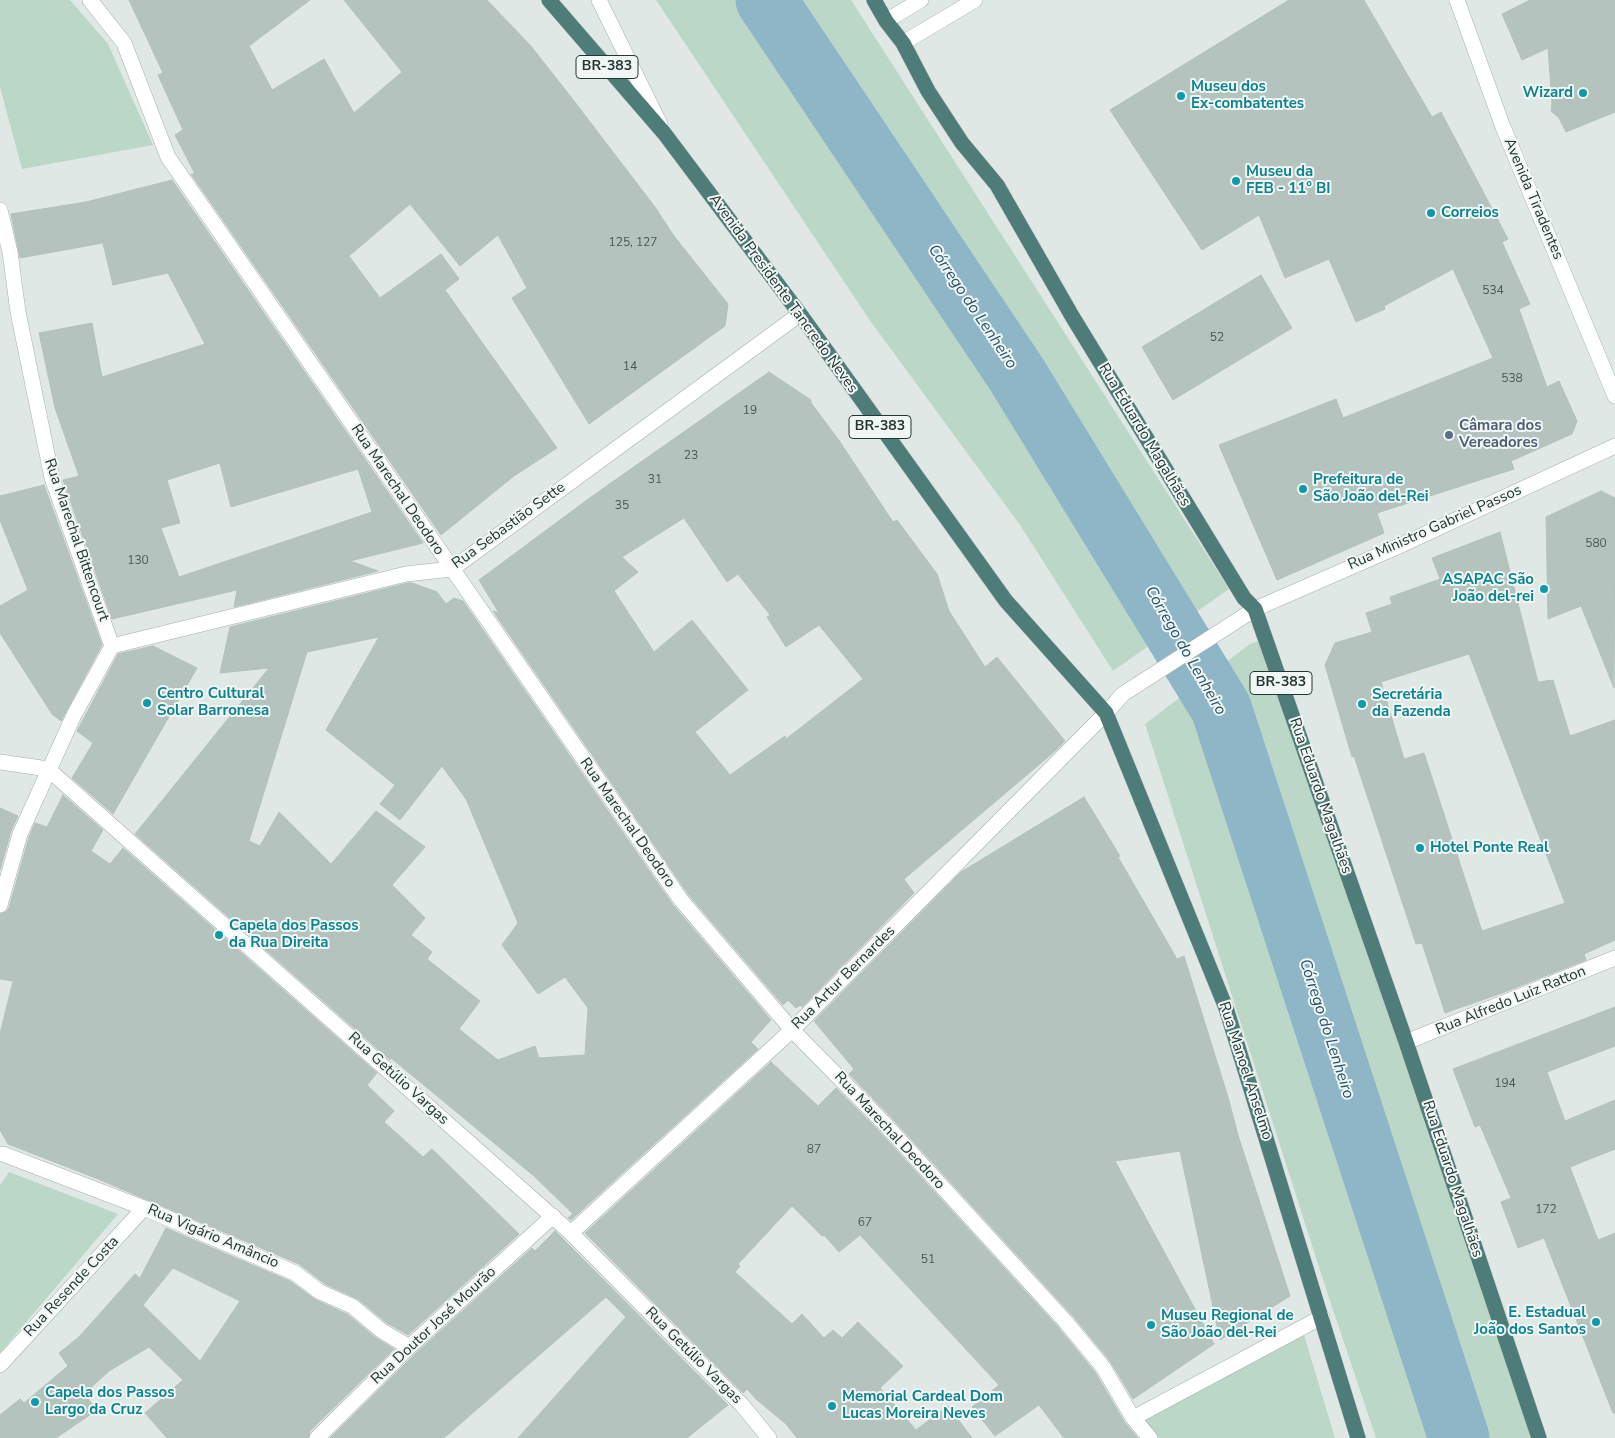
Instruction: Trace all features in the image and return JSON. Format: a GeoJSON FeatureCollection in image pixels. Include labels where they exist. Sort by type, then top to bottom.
{"type":"FeatureCollection","features":[{"type":"Feature","properties":{"kind":"highway","name":"Avenida Presidente Tancredo Neves"},"geometry":{"type":"LineString","coordinates":[[549,0],[664,133],[800,314],[1006,601],[1106,712]]}},
{"type":"Feature","properties":{"kind":"highway","name":"Rua Eduardo Magalhães"},"geometry":{"type":"LineString","coordinates":[[874,0],[886,21],[904,43],[928,91],[962,143],[997,185],[1072,316],[1244,598],[1255,609],[1406,1042],[1539,1438]]}},
{"type":"Feature","properties":{"kind":"highway","name":"Rua Manoel Anselmo"},"geometry":{"type":"LineString","coordinates":[[1106,712],[1226,1008],[1358,1438]]}},
{"type":"Feature","properties":{"kind":"street","name":"Rua Marechal Deodoro"},"geometry":{"type":"LineString","coordinates":[[90,0],[124,43],[168,157],[680,900],[792,1030],[883,1122],[1065,1321],[1103,1367],[1133,1418],[1150,1438]]}},
{"type":"Feature","properties":{"kind":"street","name":"Avenida Presidente Tancredo Neves"},"geometry":{"type":"LineString","coordinates":[[599,0],[664,133]]}},
{"type":"Feature","properties":{"kind":"street"},"geometry":{"type":"LineString","coordinates":[[886,21],[920,0]]}},
{"type":"Feature","properties":{"kind":"street"},"geometry":{"type":"LineString","coordinates":[[904,43],[975,0]]}},
{"type":"Feature","properties":{"kind":"street","name":"Avenida Tiradentes"},"geometry":{"type":"LineString","coordinates":[[1457,0],[1503,127],[1615,396]]}},
{"type":"Feature","properties":{"kind":"street","name":"Rua Marechal Bittencourt"},"geometry":{"type":"LineString","coordinates":[[0,210],[10,252],[18,312],[52,478],[112,646]]}},
{"type":"Feature","properties":{"kind":"street","name":"Rua Sebastião Sette"},"geometry":{"type":"LineString","coordinates":[[112,646],[406,574],[452,569],[800,314]]}},
{"type":"Feature","properties":{"kind":"street","name":"Rua Ministro Gabriel Passos"},"geometry":{"type":"LineString","coordinates":[[1227,628],[1255,609],[1615,446]]}},
{"type":"Feature","properties":{"kind":"street","name":"Rua Artur Bernardes"},"geometry":{"type":"LineString","coordinates":[[572,1233],[792,1030],[1123,694],[1227,628]]}},
{"type":"Feature","properties":{"kind":"street"},"geometry":{"type":"LineString","coordinates":[[0,906],[20,834],[48,768],[74,715],[112,646]]}},
{"type":"Feature","properties":{"kind":"street"},"geometry":{"type":"LineString","coordinates":[[0,762],[48,768]]}},
{"type":"Feature","properties":{"kind":"street","name":"Rua Getúlio Vargas"},"geometry":{"type":"LineString","coordinates":[[48,768],[572,1233],[742,1405],[769,1438]]}},
{"type":"Feature","properties":{"kind":"street","name":"Rua Alfredo Luiz Ratton"},"geometry":{"type":"LineString","coordinates":[[1406,1042],[1615,958]]}},
{"type":"Feature","properties":{"kind":"street","name":"Rua Vigário Amâncio"},"geometry":{"type":"LineString","coordinates":[[1,1154],[144,1208],[296,1273],[320,1292],[352,1306],[382,1332],[409,1348]]}},
{"type":"Feature","properties":{"kind":"street","name":"Rua Resende Costa"},"geometry":{"type":"LineString","coordinates":[[0,1365],[144,1208]]}},
{"type":"Feature","properties":{"kind":"street","name":"Rua Doutor José Mourão"},"geometry":{"type":"LineString","coordinates":[[317,1438],[409,1348],[553,1216]]}},
{"type":"Feature","properties":{"kind":"street"},"geometry":{"type":"LineString","coordinates":[[1133,1418],[1322,1317]]}},
{"type":"Feature","properties":{"kind":"green space"},"geometry":{"type":"Polygon","coordinates":[[[0,0],[70,0],[108,44],[153,145],[22,169],[0,87],[0,0]]]}},
{"type":"Feature","properties":{"kind":"green space"},"geometry":{"type":"Polygon","coordinates":[[[656,0],[851,0],[1229,589],[1113,671],[1020,525],[871,322],[656,0]]]}},
{"type":"Feature","properties":{"kind":"green space"},"geometry":{"type":"Polygon","coordinates":[[[1273,636],[1535,1438],[1376,1438],[1327,1292],[1145,724],[1250,644],[1273,636]]]}},
{"type":"Feature","properties":{"kind":"green space"},"geometry":{"type":"Polygon","coordinates":[[[9,1172],[118,1214],[0,1353],[0,1185],[9,1172]]]}},
{"type":"Feature","properties":{"kind":"green space"},"geometry":{"type":"Polygon","coordinates":[[[1304,1335],[1335,1438],[1159,1438],[1144,1421],[1304,1335]]]}},
{"type":"Feature","properties":{"kind":"building"},"geometry":{"type":"Polygon","coordinates":[[[129,0],[310,0],[249,46],[272,90],[324,59],[354,113],[402,72],[344,0],[487,0],[530,45],[655,207],[674,236],[728,304],[725,326],[589,424],[512,298],[527,288],[498,235],[460,266],[410,204],[349,256],[380,298],[441,254],[459,279],[445,290],[557,448],[514,476],[441,535],[191,174],[195,174],[175,135],[183,130],[158,75],[163,73],[129,0]]]}},
{"type":"Feature","properties":{"kind":"building"},"geometry":{"type":"Polygon","coordinates":[[[1289,0],[1364,0],[1432,117],[1441,112],[1508,239],[1502,242],[1530,304],[1519,309],[1547,387],[1559,381],[1577,421],[1572,434],[1511,461],[1514,469],[1377,513],[1384,533],[1277,580],[1219,445],[1336,399],[1343,418],[1493,358],[1453,269],[1384,306],[1385,309],[1356,322],[1329,259],[1285,278],[1259,215],[1202,250],[1110,110],[1289,0]]]}},
{"type":"Feature","properties":{"kind":"building"},"geometry":{"type":"Polygon","coordinates":[[[1530,0],[1615,0],[1615,112],[1566,132],[1559,118],[1551,111],[1548,48],[1522,60],[1502,14],[1530,0]]]}},
{"type":"Feature","properties":{"kind":"building"},"geometry":{"type":"Polygon","coordinates":[[[172,180],[423,543],[350,561],[378,571],[234,607],[237,590],[112,619],[63,480],[79,476],[55,408],[39,333],[92,323],[102,377],[205,344],[168,273],[113,285],[103,243],[20,258],[11,214],[86,202],[172,180]],[[220,463],[167,480],[180,523],[161,528],[179,577],[372,512],[358,469],[231,507],[220,463]]]}},
{"type":"Feature","properties":{"kind":"building"},"geometry":{"type":"Polygon","coordinates":[[[1261,275],[1292,328],[1173,400],[1142,347],[1261,275]]]}},
{"type":"Feature","properties":{"kind":"building"},"geometry":{"type":"Polygon","coordinates":[[[769,372],[811,400],[811,403],[838,439],[893,522],[897,520],[937,574],[949,611],[985,667],[997,657],[1065,741],[904,879],[914,893],[802,1007],[800,1005],[796,1008],[788,1000],[783,1005],[688,894],[493,611],[499,613],[479,580],[591,497],[769,372]],[[684,518],[622,557],[638,572],[614,591],[654,652],[692,620],[748,690],[695,732],[730,775],[785,736],[786,739],[863,679],[819,625],[786,647],[767,617],[770,615],[738,574],[727,582],[684,518]]]}},
{"type":"Feature","properties":{"kind":"building"},"geometry":{"type":"Polygon","coordinates":[[[44,485],[102,645],[61,721],[52,714],[0,633],[0,606],[28,590],[0,520],[0,496],[44,485]]]}},
{"type":"Feature","properties":{"kind":"building"},"geometry":{"type":"Polygon","coordinates":[[[1601,491],[1615,498],[1614,688],[1581,606],[1548,619],[1546,517],[1601,491]]]}},
{"type":"Feature","properties":{"kind":"building"},"geometry":{"type":"Polygon","coordinates":[[[1500,532],[1538,682],[1553,680],[1570,736],[1615,720],[1615,940],[1584,954],[1586,960],[1445,1013],[1422,943],[1416,944],[1354,756],[1352,757],[1325,665],[1335,643],[1372,632],[1366,613],[1392,604],[1390,597],[1440,579],[1432,558],[1500,532]],[[1469,654],[1381,682],[1404,759],[1424,753],[1482,931],[1565,903],[1469,654]]]}},
{"type":"Feature","properties":{"kind":"building"},"geometry":{"type":"Polygon","coordinates":[[[408,583],[437,592],[446,604],[454,598],[463,601],[673,905],[771,1020],[751,1042],[758,1049],[571,1220],[568,1218],[573,1214],[534,1176],[391,1058],[390,1060],[135,834],[269,668],[220,673],[230,627],[408,583]],[[379,637],[307,652],[249,841],[260,846],[279,812],[331,864],[376,811],[425,847],[392,885],[425,918],[411,935],[432,952],[427,959],[480,1001],[459,1029],[498,1060],[535,1046],[539,1058],[585,1055],[588,1008],[565,977],[538,994],[502,945],[518,923],[466,799],[442,766],[400,820],[380,804],[395,785],[326,730],[379,637]]]}},
{"type":"Feature","properties":{"kind":"building"},"geometry":{"type":"Polygon","coordinates":[[[153,646],[197,668],[113,814],[72,778],[93,743],[77,731],[118,654],[153,646]]]}},
{"type":"Feature","properties":{"kind":"building"},"geometry":{"type":"Polygon","coordinates":[[[63,795],[103,830],[91,851],[110,864],[123,848],[377,1073],[367,1085],[394,1111],[384,1122],[423,1157],[432,1149],[519,1234],[408,1335],[387,1323],[358,1299],[325,1284],[299,1264],[98,1179],[8,1144],[0,1130],[0,1034],[13,981],[0,979],[0,914],[6,912],[9,908],[29,837],[35,823],[47,827],[63,795]]]}},
{"type":"Feature","properties":{"kind":"building"},"geometry":{"type":"Polygon","coordinates":[[[1084,797],[1120,856],[1118,857],[1177,959],[1184,956],[1238,1135],[1290,1296],[1220,1340],[1180,1151],[1115,1161],[1214,1344],[1133,1399],[1110,1361],[1072,1315],[890,1116],[849,1074],[854,1069],[814,1021],[961,872],[1084,797]]]}},
{"type":"Feature","properties":{"kind":"building"},"geometry":{"type":"Polygon","coordinates":[[[0,808],[18,816],[11,831],[0,870],[0,808]]]}},
{"type":"Feature","properties":{"kind":"building"},"geometry":{"type":"Polygon","coordinates":[[[1615,1007],[1615,1046],[1547,1072],[1565,1121],[1615,1100],[1615,1149],[1570,1167],[1598,1240],[1615,1233],[1615,1413],[1613,1413],[1544,1238],[1518,1248],[1501,1202],[1511,1198],[1480,1125],[1475,1127],[1453,1069],[1615,1007]]]}},
{"type":"Feature","properties":{"kind":"building"},"geometry":{"type":"Polygon","coordinates":[[[771,1062],[818,1106],[836,1088],[876,1128],[1058,1327],[1095,1372],[1125,1423],[1138,1438],[1064,1438],[1039,1405],[995,1436],[972,1407],[999,1385],[860,1235],[839,1252],[824,1235],[822,1236],[792,1206],[738,1264],[740,1266],[735,1272],[792,1324],[802,1314],[824,1338],[833,1330],[842,1338],[858,1322],[903,1366],[880,1388],[916,1430],[948,1406],[972,1438],[797,1438],[786,1424],[757,1400],[747,1389],[743,1393],[585,1233],[771,1062]]]}},
{"type":"Feature","properties":{"kind":"building"},"geometry":{"type":"Polygon","coordinates":[[[166,1228],[290,1281],[316,1300],[347,1314],[376,1338],[394,1349],[310,1431],[308,1438],[167,1438],[145,1413],[183,1380],[149,1347],[109,1371],[84,1394],[97,1410],[56,1438],[0,1438],[0,1415],[20,1399],[24,1403],[68,1366],[59,1353],[79,1337],[135,1274],[140,1278],[166,1228]],[[173,1268],[143,1305],[200,1361],[240,1301],[173,1268]]]}},
{"type":"Feature","properties":{"kind":"building"},"geometry":{"type":"Polygon","coordinates":[[[555,1231],[728,1405],[687,1438],[518,1438],[626,1317],[606,1297],[444,1438],[330,1438],[415,1354],[532,1248],[535,1251],[555,1231]]]}},
{"type":"Feature","properties":{"kind":"waterway","name":"Córrego do Lenheiro"},"geometry":{"type":"LineString","coordinates":[[766,0],[1017,375],[1221,708],[1459,1438]]}},
{"type":"Feature","properties":{"kind":"place","name":"Wizard"},"geometry":{"type":"Point","coordinates":[1583,93]}},
{"type":"Feature","properties":{"kind":"place","name":"Museu dos Ex-combatentes"},"geometry":{"type":"Point","coordinates":[1181,96]}},
{"type":"Feature","properties":{"kind":"place","name":"Museu da FEB - 11° BI"},"geometry":{"type":"Point","coordinates":[1236,181]}},
{"type":"Feature","properties":{"kind":"place","name":"Correios"},"geometry":{"type":"Point","coordinates":[1431,213]}},
{"type":"Feature","properties":{"kind":"place","name":"Câmara dos Vereadores"},"geometry":{"type":"Point","coordinates":[1449,435]}},
{"type":"Feature","properties":{"kind":"place","name":"Prefeitura de São João del-Rei"},"geometry":{"type":"Point","coordinates":[1303,489]}},
{"type":"Feature","properties":{"kind":"place","name":"ASAPAC São João del-rei"},"geometry":{"type":"Point","coordinates":[1544,589]}},
{"type":"Feature","properties":{"kind":"place","name":"Centro Cultural Solar Barronesa"},"geometry":{"type":"Point","coordinates":[147,703]}},
{"type":"Feature","properties":{"kind":"place","name":"Secretária da Fazenda"},"geometry":{"type":"Point","coordinates":[1362,704]}},
{"type":"Feature","properties":{"kind":"place","name":"Hotel Ponte Real"},"geometry":{"type":"Point","coordinates":[1420,848]}},
{"type":"Feature","properties":{"kind":"place","name":"Capela dos Passos da Rua Direita"},"geometry":{"type":"Point","coordinates":[219,935]}},
{"type":"Feature","properties":{"kind":"place","name":"E. Estadual João dos Santos"},"geometry":{"type":"Point","coordinates":[1596,1322]}},
{"type":"Feature","properties":{"kind":"place","name":"Museu Regional de São João del-Rei"},"geometry":{"type":"Point","coordinates":[1151,1325]}},
{"type":"Feature","properties":{"kind":"place","name":"Capela dos Passos Largo da Cruz"},"geometry":{"type":"Point","coordinates":[35,1402]}},
{"type":"Feature","properties":{"kind":"place","name":"Memorial Cardeal Dom Lucas Moreira Neves"},"geometry":{"type":"Point","coordinates":[832,1406]}}]}
